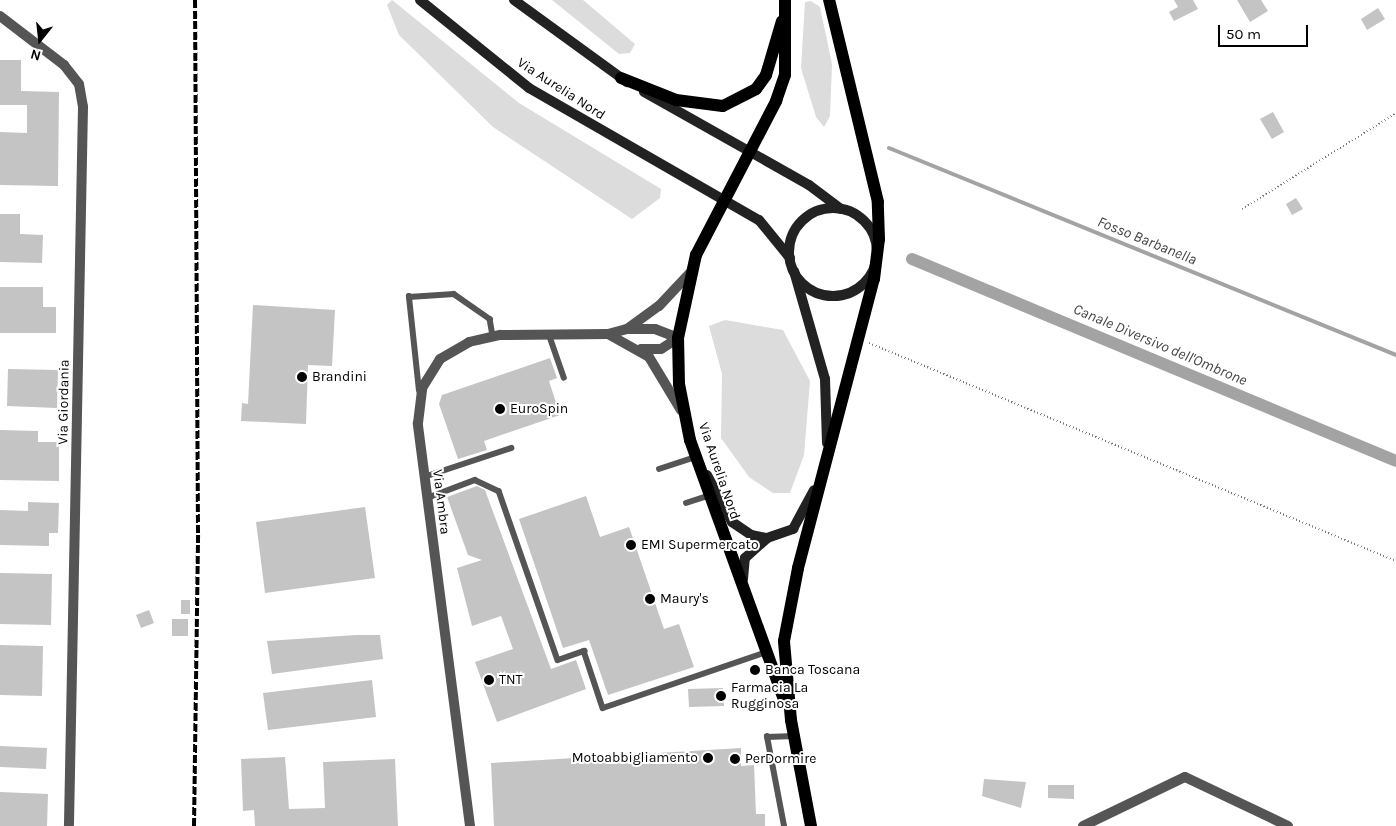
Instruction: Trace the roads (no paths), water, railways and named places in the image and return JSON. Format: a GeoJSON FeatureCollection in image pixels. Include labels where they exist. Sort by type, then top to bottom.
{"type":"FeatureCollection","features":[{"type":"Feature","properties":{"kind":"main road","name":"Via Aurelia Nord"},"geometry":{"type":"LineString","coordinates":[[420,0],[529,88],[759,220],[790,258],[825,379],[828,435],[824,467],[793,530],[768,538]]}},
{"type":"Feature","properties":{"kind":"main road"},"geometry":{"type":"LineString","coordinates":[[514,0],[621,78],[809,185],[841,209],[869,226],[877,258]]}},
{"type":"Feature","properties":{"kind":"main road"},"geometry":{"type":"LineString","coordinates":[[794,271],[818,293],[840,295],[861,286],[877,258],[878,202],[828,0]]}},
{"type":"Feature","properties":{"kind":"main road","name":"Via Aurelia Nord"},"geometry":{"type":"LineString","coordinates":[[785,2],[788,60],[763,126],[710,225],[690,273],[678,338],[685,415],[698,460],[791,720]]}},
{"type":"Feature","properties":{"kind":"main road"},"geometry":{"type":"LineString","coordinates":[[621,78],[703,106],[738,101],[766,75],[785,2]]}},
{"type":"Feature","properties":{"kind":"main road"},"geometry":{"type":"LineString","coordinates":[[790,258],[799,225],[818,211],[841,209]]}},
{"type":"Feature","properties":{"kind":"main road","name":"Via Aurelia Nord"},"geometry":{"type":"LineString","coordinates":[[811,826],[791,720],[784,641],[824,467],[877,258]]}},
{"type":"Feature","properties":{"kind":"main road"},"geometry":{"type":"LineString","coordinates":[[698,460],[732,522],[751,535],[768,538]]}},
{"type":"Feature","properties":{"kind":"main road"},"geometry":{"type":"LineString","coordinates":[[744,586],[745,558],[768,538]]}},
{"type":"Feature","properties":{"kind":"street","name":"Via Giordania"},"geometry":{"type":"LineString","coordinates":[[0,16],[64,65],[79,84],[83,107],[69,826]]}},
{"type":"Feature","properties":{"kind":"street"},"geometry":{"type":"LineString","coordinates":[[627,329],[659,306],[690,273]]}},
{"type":"Feature","properties":{"kind":"street"},"geometry":{"type":"LineString","coordinates":[[608,334],[627,329],[656,329],[678,338]]}},
{"type":"Feature","properties":{"kind":"street"},"geometry":{"type":"LineString","coordinates":[[608,334],[637,349],[656,364],[685,415]]}},
{"type":"Feature","properties":{"kind":"street","name":"Via Ambra"},"geometry":{"type":"LineString","coordinates":[[470,826],[424,478],[420,401],[426,377],[440,359],[469,342],[493,336],[608,334]]}},
{"type":"Feature","properties":{"kind":"street"},"geometry":{"type":"LineString","coordinates":[[637,349],[661,349],[678,338]]}},
{"type":"Feature","properties":{"kind":"street"},"geometry":{"type":"LineString","coordinates":[[1083,826],[1185,777],[1288,826]]}},
{"type":"Feature","properties":{"kind":"lane"},"geometry":{"type":"LineString","coordinates":[[420,401],[409,297],[454,294],[490,319],[493,336]]}},
{"type":"Feature","properties":{"kind":"lane"},"geometry":{"type":"LineString","coordinates":[[549,334],[564,377]]}},
{"type":"Feature","properties":{"kind":"lane"},"geometry":{"type":"LineString","coordinates":[[424,478],[511,448]]}},
{"type":"Feature","properties":{"kind":"lane"},"geometry":{"type":"LineString","coordinates":[[660,469],[698,460]]}},
{"type":"Feature","properties":{"kind":"lane"},"geometry":{"type":"LineString","coordinates":[[427,498],[475,480],[499,491],[558,660],[584,651],[603,708],[767,652]]}},
{"type":"Feature","properties":{"kind":"lane"},"geometry":{"type":"LineString","coordinates":[[686,503],[710,494]]}},
{"type":"Feature","properties":{"kind":"lane"},"geometry":{"type":"LineString","coordinates":[[784,826],[767,737],[794,736]]}},
{"type":"Feature","properties":{"kind":"waterway","name":"Fosso Barbanella"},"geometry":{"type":"LineString","coordinates":[[889,148],[1396,355]]}},
{"type":"Feature","properties":{"kind":"waterway","name":"Canale Diversivo dell'Ombrone"},"geometry":{"type":"LineString","coordinates":[[912,259],[1396,461]]}},
{"type":"Feature","properties":{"kind":"railway"},"geometry":{"type":"LineString","coordinates":[[194,826],[198,533],[195,0]]}},
{"type":"Feature","properties":{"kind":"place","name":"Brandini"},"geometry":{"type":"Point","coordinates":[302,377]}},
{"type":"Feature","properties":{"kind":"place","name":"EuroSpin"},"geometry":{"type":"Point","coordinates":[500,409]}},
{"type":"Feature","properties":{"kind":"place","name":"EMI Supermercato"},"geometry":{"type":"Point","coordinates":[631,545]}},
{"type":"Feature","properties":{"kind":"place","name":"Maury's"},"geometry":{"type":"Point","coordinates":[650,599]}},
{"type":"Feature","properties":{"kind":"place","name":"Banca Toscana"},"geometry":{"type":"Point","coordinates":[755,670]}},
{"type":"Feature","properties":{"kind":"place","name":"TNT"},"geometry":{"type":"Point","coordinates":[489,680]}},
{"type":"Feature","properties":{"kind":"place","name":"Farmacia La Rugginosa"},"geometry":{"type":"Point","coordinates":[721,696]}},
{"type":"Feature","properties":{"kind":"place","name":"Motoabbigliamento"},"geometry":{"type":"Point","coordinates":[708,758]}},
{"type":"Feature","properties":{"kind":"place","name":"PerDormire"},"geometry":{"type":"Point","coordinates":[735,759]}}]}
